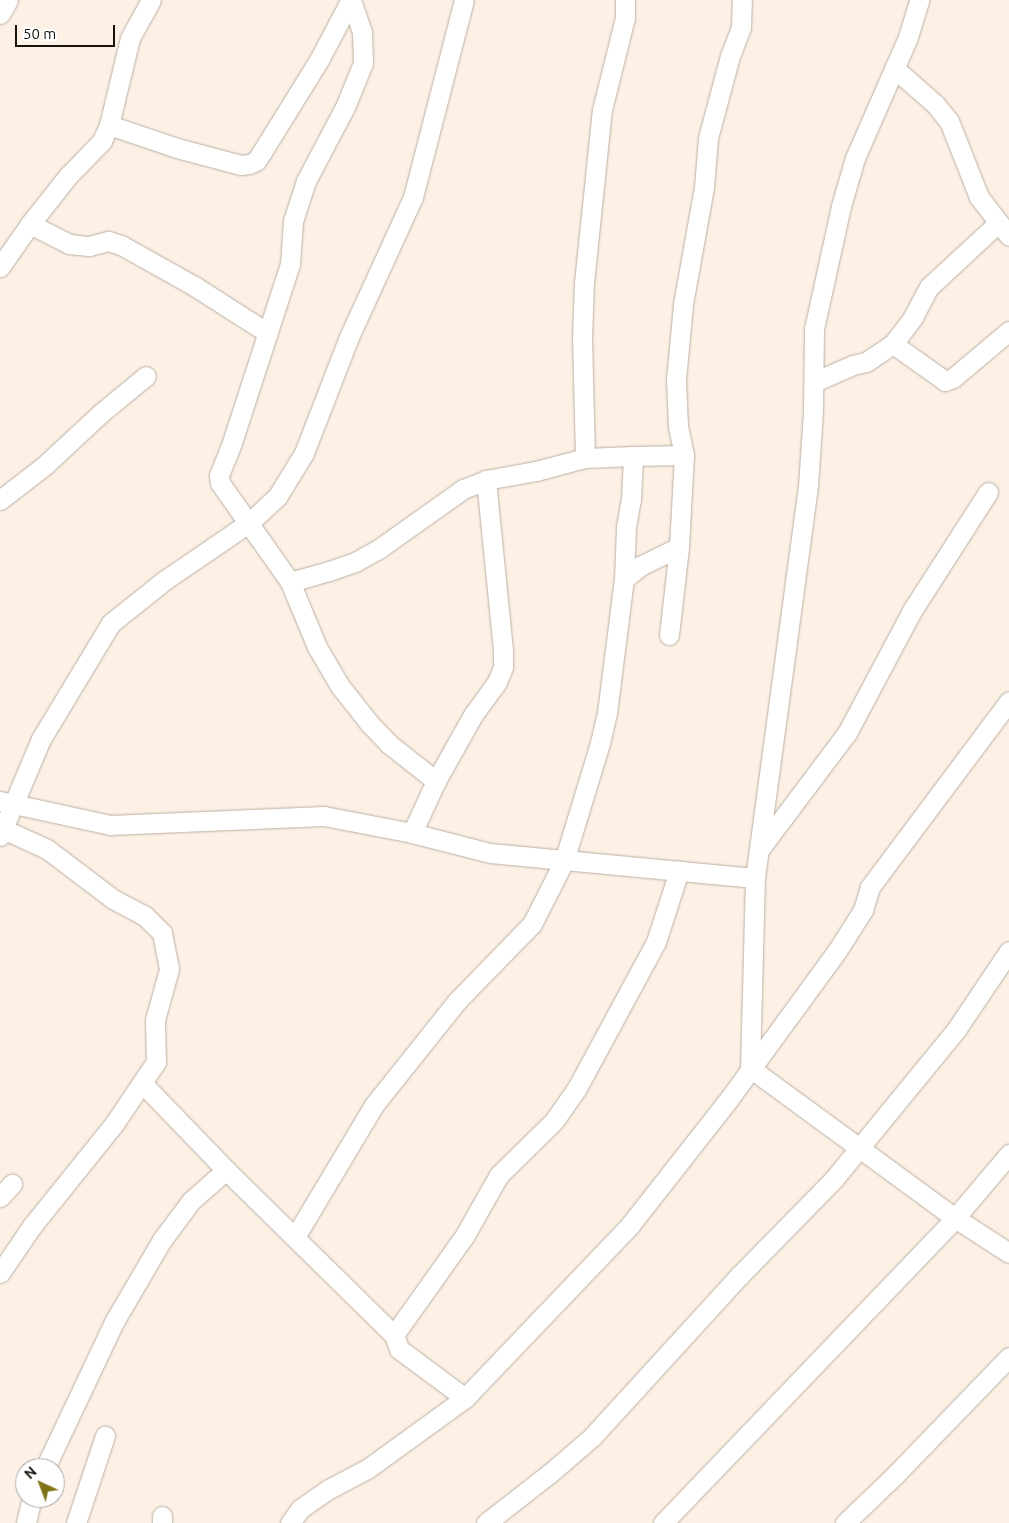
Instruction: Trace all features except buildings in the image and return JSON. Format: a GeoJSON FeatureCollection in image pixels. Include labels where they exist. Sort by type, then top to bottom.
{"type":"FeatureCollection","features":[{"type":"Feature","properties":{"kind":"street"},"geometry":{"type":"LineString","coordinates":[[0,14],[8,0]]}},
{"type":"Feature","properties":{"kind":"street"},"geometry":{"type":"LineString","coordinates":[[0,268],[30,224],[68,176],[102,141],[109,125],[130,38],[151,0]]}},
{"type":"Feature","properties":{"kind":"street"},"geometry":{"type":"LineString","coordinates":[[109,125],[177,148],[241,165],[256,161],[320,58],[350,0]]}},
{"type":"Feature","properties":{"kind":"street"},"geometry":{"type":"LineString","coordinates":[[350,0],[362,32],[363,63],[345,107],[306,181],[293,221],[290,264],[232,443],[218,476],[220,483],[250,522],[290,582],[318,647],[340,686],[369,723],[389,744],[436,781]]}},
{"type":"Feature","properties":{"kind":"street"},"geometry":{"type":"LineString","coordinates":[[0,1272],[32,1226],[114,1124],[156,1062],[155,1020],[168,970],[162,933],[145,916],[113,899],[47,849],[2,832],[6,803],[41,739],[111,623],[165,580],[250,522],[277,497],[304,453],[349,337],[413,197],[464,0]]}},
{"type":"Feature","properties":{"kind":"street"},"geometry":{"type":"LineString","coordinates":[[585,458],[582,339],[584,282],[602,110],[625,18],[625,0]]}},
{"type":"Feature","properties":{"kind":"street"},"geometry":{"type":"LineString","coordinates":[[668,635],[679,547],[684,455],[678,426],[676,380],[683,304],[704,187],[708,138],[728,64],[741,28],[742,0]]}},
{"type":"Feature","properties":{"kind":"street"},"geometry":{"type":"LineString","coordinates":[[750,1068],[755,878],[808,486],[814,382],[814,329],[841,206],[855,158],[894,68],[919,0]]}},
{"type":"Feature","properties":{"kind":"street"},"geometry":{"type":"LineString","coordinates":[[814,382],[853,365],[866,362],[893,344],[913,318],[929,287],[1002,220],[979,197],[949,121],[935,104],[894,68]]}},
{"type":"Feature","properties":{"kind":"street"},"geometry":{"type":"LineString","coordinates":[[30,224],[69,244],[89,246],[108,241],[121,245],[196,287],[268,333]]}},
{"type":"Feature","properties":{"kind":"street"},"geometry":{"type":"LineString","coordinates":[[893,344],[945,381],[953,378],[1009,332]]}},
{"type":"Feature","properties":{"kind":"street"},"geometry":{"type":"LineString","coordinates":[[0,500],[44,466],[100,413],[146,376]]}},
{"type":"Feature","properties":{"kind":"street"},"geometry":{"type":"LineString","coordinates":[[290,582],[355,562],[380,548],[464,489],[486,480],[536,471],[585,458],[684,455]]}},
{"type":"Feature","properties":{"kind":"street"},"geometry":{"type":"LineString","coordinates":[[295,1237],[374,1106],[457,1001],[532,924],[564,861],[602,735],[624,579],[626,527],[631,500],[633,456]]}},
{"type":"Feature","properties":{"kind":"street"},"geometry":{"type":"LineString","coordinates":[[412,832],[436,781],[474,715],[497,682],[503,667],[503,650],[486,480]]}},
{"type":"Feature","properties":{"kind":"street"},"geometry":{"type":"LineString","coordinates":[[758,851],[847,734],[913,609],[988,492]]}},
{"type":"Feature","properties":{"kind":"street"},"geometry":{"type":"LineString","coordinates":[[624,579],[640,566],[679,547]]}},
{"type":"Feature","properties":{"kind":"street"},"geometry":{"type":"LineString","coordinates":[[290,1523],[300,1509],[329,1489],[367,1469],[465,1398],[631,1224],[696,1142],[837,952],[863,910],[870,887],[1009,701]]}},
{"type":"Feature","properties":{"kind":"street"},"geometry":{"type":"LineString","coordinates":[[6,803],[110,825],[324,816],[412,832],[490,853],[755,878]]}},
{"type":"Feature","properties":{"kind":"street"},"geometry":{"type":"LineString","coordinates":[[394,1335],[465,1235],[499,1175],[554,1121],[577,1088],[656,942],[679,871]]}},
{"type":"Feature","properties":{"kind":"street"},"geometry":{"type":"LineString","coordinates":[[486,1523],[549,1474],[592,1437],[739,1276],[834,1180],[956,1030],[1009,951]]}},
{"type":"Feature","properties":{"kind":"street"},"geometry":{"type":"LineString","coordinates":[[750,1068],[955,1218],[1009,1253]]}},
{"type":"Feature","properties":{"kind":"street"},"geometry":{"type":"LineString","coordinates":[[142,1083],[226,1170],[394,1335],[399,1349],[465,1398]]}},
{"type":"Feature","properties":{"kind":"street"},"geometry":{"type":"LineString","coordinates":[[663,1523],[955,1218],[1009,1154]]}},
{"type":"Feature","properties":{"kind":"street"},"geometry":{"type":"LineString","coordinates":[[50,1458],[110,1330],[162,1240],[191,1201],[226,1170]]}},
{"type":"Feature","properties":{"kind":"street"},"geometry":{"type":"LineString","coordinates":[[845,1523],[1009,1356]]}},
{"type":"Feature","properties":{"kind":"street"},"geometry":{"type":"LineString","coordinates":[[76,1523],[105,1436]]}},
{"type":"Feature","properties":{"kind":"street"},"geometry":{"type":"LineString","coordinates":[[26,1523],[30,1508]]}}]}
